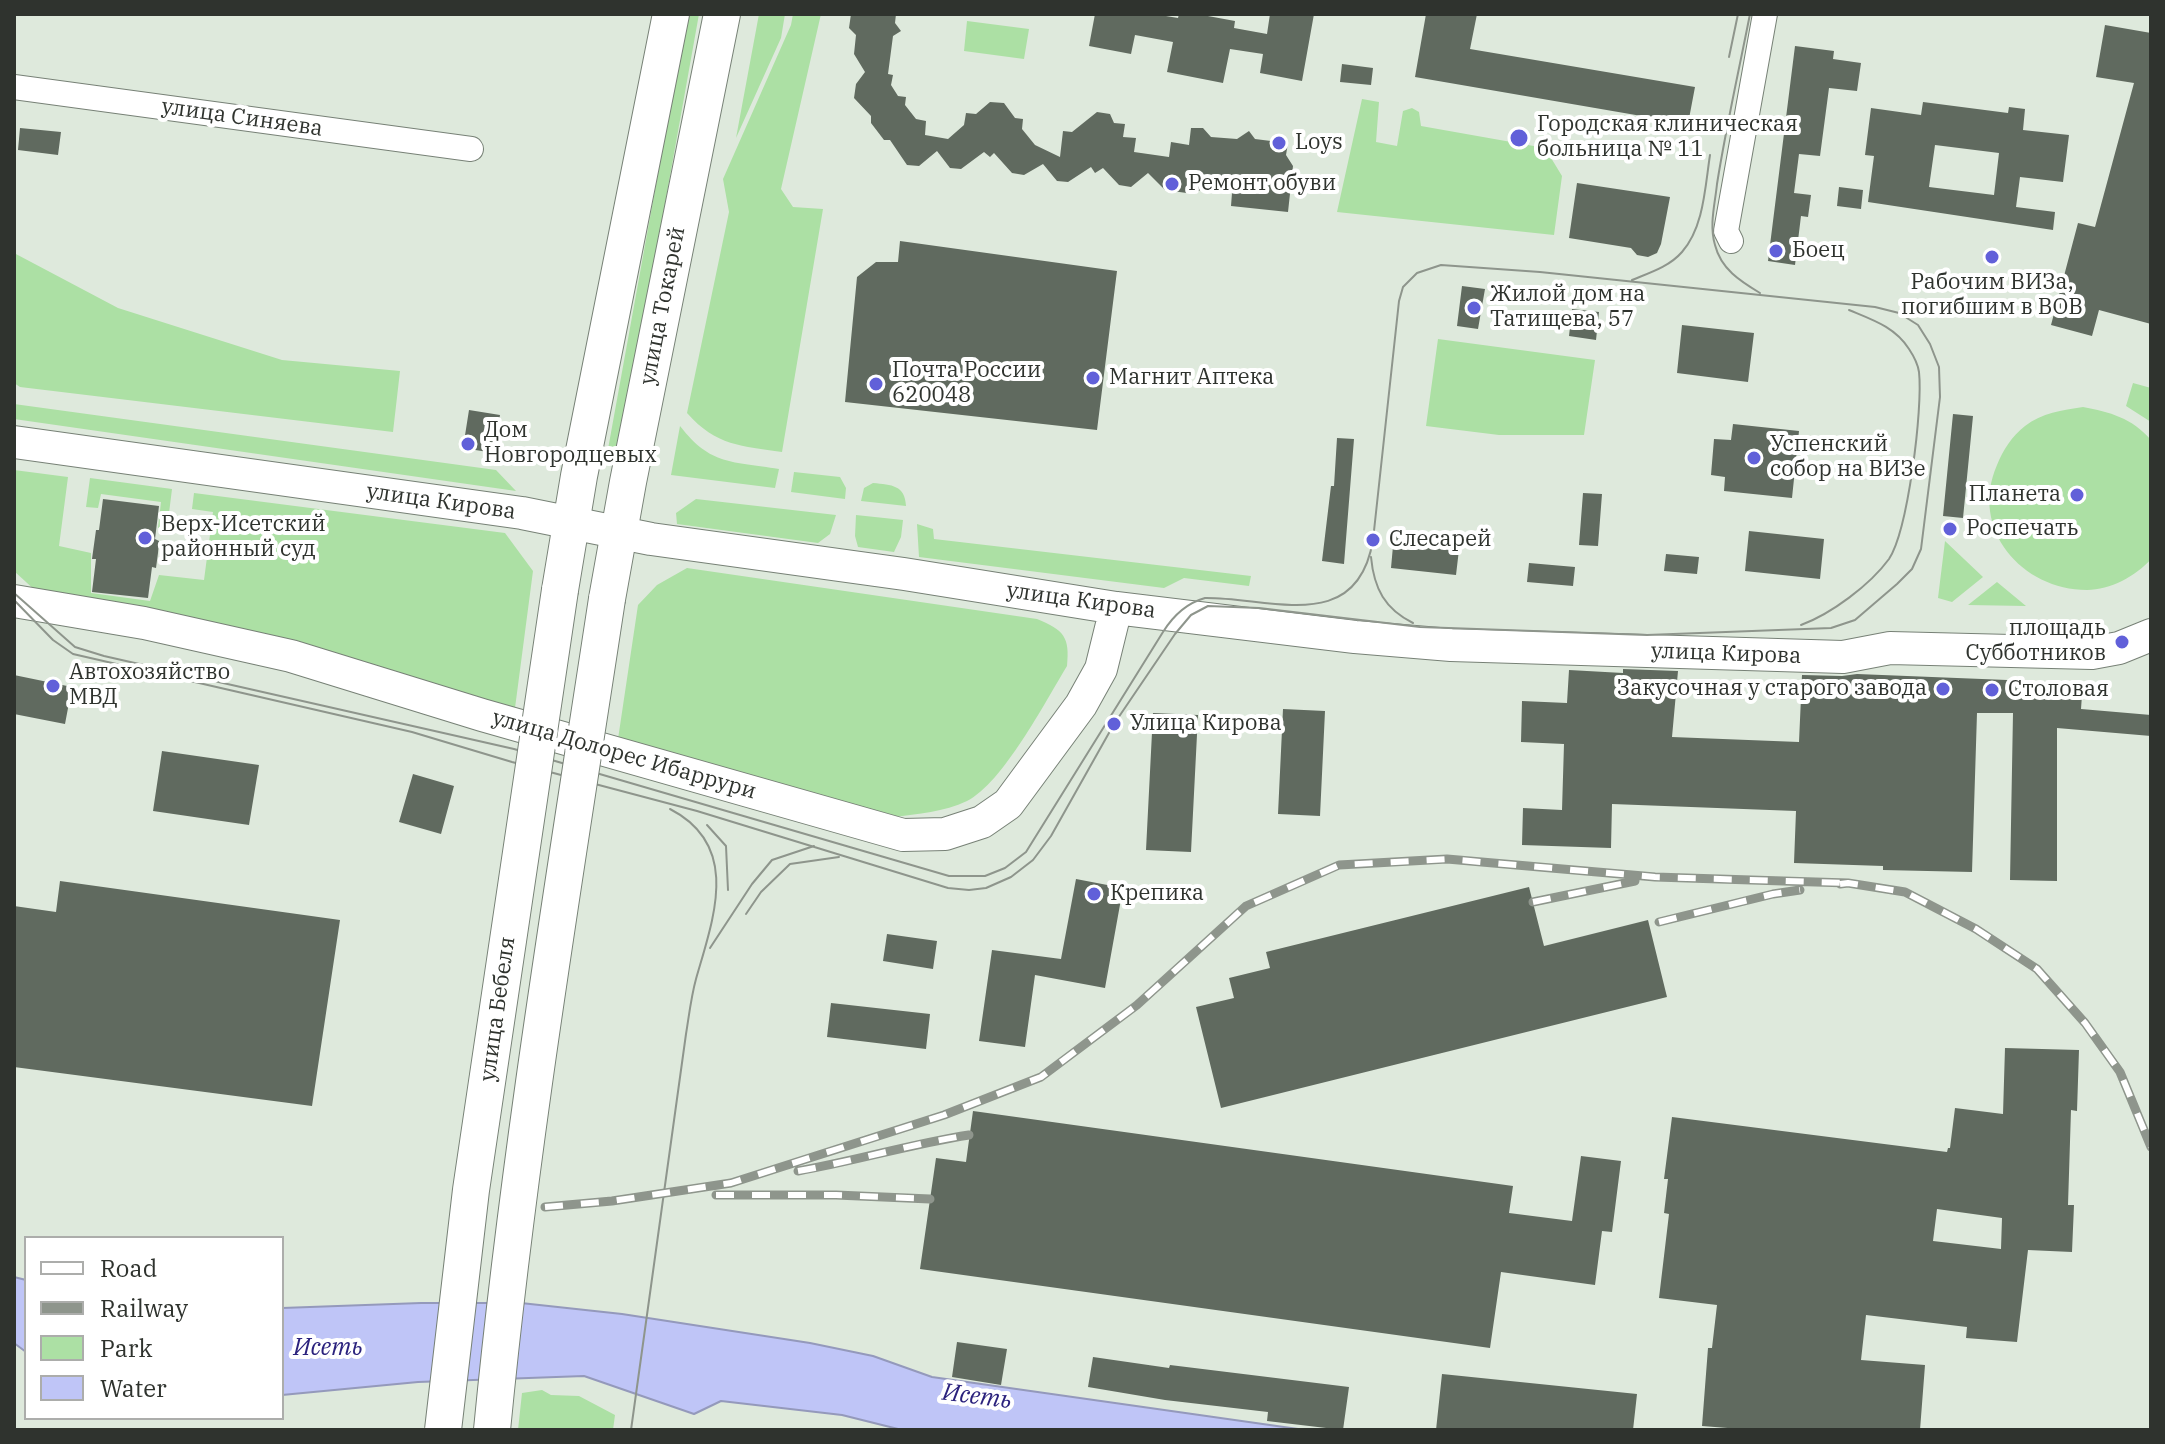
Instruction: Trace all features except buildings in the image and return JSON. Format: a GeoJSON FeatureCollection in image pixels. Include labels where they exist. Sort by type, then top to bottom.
{"type":"FeatureCollection","features":[{"type":"Feature","properties":{"kind":"main road"},"geometry":{"type":"LineString","coordinates":[[571,523],[671,14]]}},
{"type":"Feature","properties":{"kind":"main road","name":"улица Токарей"},"geometry":{"type":"LineString","coordinates":[[607,599],[722,14]]}},
{"type":"Feature","properties":{"kind":"main road","name":"улица Кирова"},"geometry":{"type":"LineString","coordinates":[[14,442],[522,513],[619,533],[1116,608],[1355,637],[1451,645],[1843,657],[1890,648],[2092,653],[2150,638]]}},
{"type":"Feature","properties":{"kind":"main road","name":"улица Бебеля"},"geometry":{"type":"LineString","coordinates":[[443,1430],[471,1190],[571,523]]}},
{"type":"Feature","properties":{"kind":"main road","name":"улица Бебеля"},"geometry":{"type":"LineString","coordinates":[[492,1430],[536,1069],[607,599]]}},
{"type":"Feature","properties":{"kind":"main road","name":"улица Долорес Ибаррури"},"geometry":{"type":"LineString","coordinates":[[14,601],[144,623],[291,656],[482,715],[903,835],[945,834],[982,822],[1008,804],[1081,705],[1101,669],[1116,608]]}},
{"type":"Feature","properties":{"kind":"street"},"geometry":{"type":"LineString","coordinates":[[1731,241],[1726,231],[1765,14]]}},
{"type":"Feature","properties":{"kind":"street","name":"улица Синяева"},"geometry":{"type":"LineString","coordinates":[[14,87],[471,149]]}},
{"type":"Feature","properties":{"kind":"green space"},"geometry":{"type":"Polygon","coordinates":[[[687,14],[699,14],[619,461],[606,460],[687,14]]]}},
{"type":"Feature","properties":{"kind":"green space"},"geometry":{"type":"Polygon","coordinates":[[[759,14],[785,14],[781,38],[736,138],[759,14]]]}},
{"type":"Feature","properties":{"kind":"green space"},"geometry":{"type":"Polygon","coordinates":[[[793,14],[821,14],[781,189],[793,207],[823,209],[782,452],[730,443],[708,432],[687,413],[729,212],[723,179],[791,25],[793,14]]]}},
{"type":"Feature","properties":{"kind":"green space"},"geometry":{"type":"Polygon","coordinates":[[[967,21],[1029,29],[1024,59],[964,51],[967,21]]]}},
{"type":"Feature","properties":{"kind":"green space"},"geometry":{"type":"Polygon","coordinates":[[[1362,99],[1379,102],[1376,142],[1397,146],[1403,111],[1412,108],[1419,112],[1421,126],[1545,148],[1562,176],[1554,235],[1337,212],[1362,99]]]}},
{"type":"Feature","properties":{"kind":"green space"},"geometry":{"type":"Polygon","coordinates":[[[14,253],[118,308],[282,360],[400,371],[393,432],[20,387],[14,383],[14,253]]]}},
{"type":"Feature","properties":{"kind":"green space"},"geometry":{"type":"Polygon","coordinates":[[[1438,339],[1595,360],[1584,435],[1499,435],[1426,426],[1438,339]]]}},
{"type":"Feature","properties":{"kind":"green space"},"geometry":{"type":"Polygon","coordinates":[[[2133,383],[2151,388],[2151,422],[2126,406],[2133,383]]]}},
{"type":"Feature","properties":{"kind":"green space"},"geometry":{"type":"Polygon","coordinates":[[[14,404],[496,470],[516,491],[14,419],[14,404]]]}},
{"type":"Feature","properties":{"kind":"green space"},"geometry":{"type":"Polygon","coordinates":[[[2083,407],[2120,417],[2151,440],[2151,559],[2122,581],[2105,588],[2087,590],[2063,587],[2023,567],[2007,552],[1996,533],[1990,512],[1990,489],[1997,465],[2016,434],[2045,415],[2083,407]]]}},
{"type":"Feature","properties":{"kind":"green space"},"geometry":{"type":"Polygon","coordinates":[[[680,426],[702,448],[724,460],[779,469],[775,488],[671,475],[680,426]]]}},
{"type":"Feature","properties":{"kind":"green space"},"geometry":{"type":"Polygon","coordinates":[[[14,470],[68,477],[59,546],[91,553],[91,593],[150,601],[159,575],[204,580],[213,512],[192,509],[194,493],[505,533],[533,571],[515,708],[38,593],[14,571],[14,470]]]}},
{"type":"Feature","properties":{"kind":"green space"},"geometry":{"type":"Polygon","coordinates":[[[794,472],[840,477],[846,488],[845,499],[791,492],[794,472]]]}},
{"type":"Feature","properties":{"kind":"green space"},"geometry":{"type":"Polygon","coordinates":[[[90,478],[172,489],[167,529],[158,528],[161,502],[101,494],[98,508],[86,507],[90,478]]]}},
{"type":"Feature","properties":{"kind":"green space"},"geometry":{"type":"Polygon","coordinates":[[[873,483],[900,490],[906,506],[861,501],[864,488],[873,483]]]}},
{"type":"Feature","properties":{"kind":"green space"},"geometry":{"type":"Polygon","coordinates":[[[696,499],[836,515],[830,534],[818,543],[677,524],[676,513],[696,499]]]}},
{"type":"Feature","properties":{"kind":"green space"},"geometry":{"type":"Polygon","coordinates":[[[856,515],[903,520],[901,537],[894,552],[858,547],[856,515]]]}},
{"type":"Feature","properties":{"kind":"green space"},"geometry":{"type":"Polygon","coordinates":[[[917,524],[933,529],[934,539],[1251,576],[1249,586],[1184,578],[1164,588],[919,557],[917,524]]]}},
{"type":"Feature","properties":{"kind":"green space"},"geometry":{"type":"Polygon","coordinates":[[[1945,541],[1983,577],[1952,602],[1938,598],[1945,541]]]}},
{"type":"Feature","properties":{"kind":"green space"},"geometry":{"type":"Polygon","coordinates":[[[687,568],[1037,619],[1054,627],[1063,636],[1067,666],[1009,760],[981,792],[949,808],[893,817],[618,739],[638,605],[657,585],[687,568]]]}},
{"type":"Feature","properties":{"kind":"green space"},"geometry":{"type":"Polygon","coordinates":[[[1997,582],[2026,606],[1968,605],[1997,582]]]}},
{"type":"Feature","properties":{"kind":"green space"},"geometry":{"type":"Polygon","coordinates":[[[542,1390],[551,1395],[579,1396],[615,1415],[613,1430],[518,1430],[522,1393],[542,1390]]]}},
{"type":"Feature","properties":{"kind":"water"},"geometry":{"type":"Polygon","coordinates":[[[14,1277],[24,1280],[24,1350],[14,1343],[14,1277]]]}},
{"type":"Feature","properties":{"kind":"water","name":"Исеть"},"geometry":{"type":"Polygon","coordinates":[[[521,1303],[622,1314],[810,1343],[873,1356],[932,1377],[1305,1430],[902,1430],[842,1415],[721,1401],[694,1414],[584,1376],[418,1382],[284,1395],[284,1308],[521,1303]]]}},
{"type":"Feature","properties":{"kind":"tram line"},"geometry":{"type":"LineString","coordinates":[[1729,57],[1738,14]]}},
{"type":"Feature","properties":{"kind":"tram line"},"geometry":{"type":"LineString","coordinates":[[1750,14],[1721,163],[1712,230],[1718,253],[1727,268],[1760,293]]}},
{"type":"Feature","properties":{"kind":"tram line"},"geometry":{"type":"LineString","coordinates":[[1632,280],[1671,262],[1689,242],[1699,219],[1710,155]]}},
{"type":"Feature","properties":{"kind":"tram line"},"geometry":{"type":"LineString","coordinates":[[14,593],[75,647],[104,656],[514,749],[949,876],[985,876],[1005,868],[1026,852],[1163,632],[1181,611],[1205,598],[1283,605],[1307,605],[1330,600],[1349,589],[1364,570],[1373,540],[1399,301],[1403,287],[1417,273],[1441,265],[1540,272],[1875,307],[1899,313],[1918,325],[1939,367],[1940,397],[1921,549],[1912,569],[1855,620],[1831,628],[1647,635],[1420,627],[1259,608],[1208,606],[1191,615],[1175,634],[1114,724],[1051,836],[1033,860],[1011,877],[986,888],[948,888],[697,811],[412,732],[73,654],[53,640],[14,600]]}},
{"type":"Feature","properties":{"kind":"tram line"},"geometry":{"type":"LineString","coordinates":[[1801,625],[1849,598],[1889,559],[1902,523],[1913,468],[1920,389],[1916,363],[1897,335],[1883,325],[1849,310]]}},
{"type":"Feature","properties":{"kind":"tram line"},"geometry":{"type":"LineString","coordinates":[[1371,557],[1375,579],[1383,597],[1395,611],[1413,623]]}},
{"type":"Feature","properties":{"kind":"tram line"},"geometry":{"type":"LineString","coordinates":[[631,1430],[690,1006],[714,909],[716,885],[714,863],[707,843],[692,824],[670,809]]}},
{"type":"Feature","properties":{"kind":"tram line"},"geometry":{"type":"LineString","coordinates":[[707,825],[726,846],[728,890]]}},
{"type":"Feature","properties":{"kind":"tram line"},"geometry":{"type":"LineString","coordinates":[[710,948],[752,884],[772,860],[814,846]]}},
{"type":"Feature","properties":{"kind":"tram line"},"geometry":{"type":"LineString","coordinates":[[746,914],[761,892],[790,864],[839,857]]}},
{"type":"Feature","properties":{"kind":"railway"},"geometry":{"type":"LineString","coordinates":[[545,1207],[612,1201],[731,1183],[944,1115],[1041,1077],[1137,1005],[1246,906],[1339,865],[1447,859],[1655,877],[1848,883]]}},
{"type":"Feature","properties":{"kind":"railway"},"geometry":{"type":"LineString","coordinates":[[1533,902],[1635,881]]}},
{"type":"Feature","properties":{"kind":"railway"},"geometry":{"type":"LineString","coordinates":[[1840,884],[1905,892],[1976,929],[2037,969],[2085,1023],[2120,1072],[2151,1147]]}},
{"type":"Feature","properties":{"kind":"railway"},"geometry":{"type":"LineString","coordinates":[[1659,922],[1800,890]]}},
{"type":"Feature","properties":{"kind":"railway"},"geometry":{"type":"LineString","coordinates":[[798,1171],[969,1135]]}},
{"type":"Feature","properties":{"kind":"railway"},"geometry":{"type":"LineString","coordinates":[[716,1195],[930,1199]]}},
{"type":"Feature","properties":{"kind":"place","name":"Городская клиническая больница № 11"},"geometry":{"type":"Point","coordinates":[1519,138]}},
{"type":"Feature","properties":{"kind":"place","name":"Loys"},"geometry":{"type":"Point","coordinates":[1279,143]}},
{"type":"Feature","properties":{"kind":"place","name":"Ремонт обуви"},"geometry":{"type":"Point","coordinates":[1172,184]}},
{"type":"Feature","properties":{"kind":"place","name":"Боец"},"geometry":{"type":"Point","coordinates":[1776,251]}},
{"type":"Feature","properties":{"kind":"place","name":"Рабочим ВИЗа, погибшим в ВОВ"},"geometry":{"type":"Point","coordinates":[1992,257]}},
{"type":"Feature","properties":{"kind":"place","name":"Жилой дом на Татищева, 57"},"geometry":{"type":"Point","coordinates":[1474,308]}},
{"type":"Feature","properties":{"kind":"place","name":"Магнит Аптека"},"geometry":{"type":"Point","coordinates":[1093,378]}},
{"type":"Feature","properties":{"kind":"place","name":"Почта России 620048"},"geometry":{"type":"Point","coordinates":[876,384]}},
{"type":"Feature","properties":{"kind":"place","name":"Дом Новгородцевых"},"geometry":{"type":"Point","coordinates":[468,444]}},
{"type":"Feature","properties":{"kind":"place","name":"Успенский собор на ВИЗе"},"geometry":{"type":"Point","coordinates":[1754,458]}},
{"type":"Feature","properties":{"kind":"place","name":"Планета"},"geometry":{"type":"Point","coordinates":[2077,495]}},
{"type":"Feature","properties":{"kind":"place","name":"Роспечать"},"geometry":{"type":"Point","coordinates":[1950,529]}},
{"type":"Feature","properties":{"kind":"place","name":"Верх-Исетский районный суд"},"geometry":{"type":"Point","coordinates":[145,538]}},
{"type":"Feature","properties":{"kind":"place","name":"Слесарей"},"geometry":{"type":"Point","coordinates":[1373,540]}},
{"type":"Feature","properties":{"kind":"place","name":"площадь Субботников"},"geometry":{"type":"Point","coordinates":[2122,642]}},
{"type":"Feature","properties":{"kind":"place","name":"Автохозяйство МВД"},"geometry":{"type":"Point","coordinates":[53,686]}},
{"type":"Feature","properties":{"kind":"place","name":"Закусочная у старого завода"},"geometry":{"type":"Point","coordinates":[1943,689]}},
{"type":"Feature","properties":{"kind":"place","name":"Столовая"},"geometry":{"type":"Point","coordinates":[1992,690]}},
{"type":"Feature","properties":{"kind":"place","name":"Улица Кирова"},"geometry":{"type":"Point","coordinates":[1114,724]}},
{"type":"Feature","properties":{"kind":"place","name":"Крепика"},"geometry":{"type":"Point","coordinates":[1094,894]}}]}
